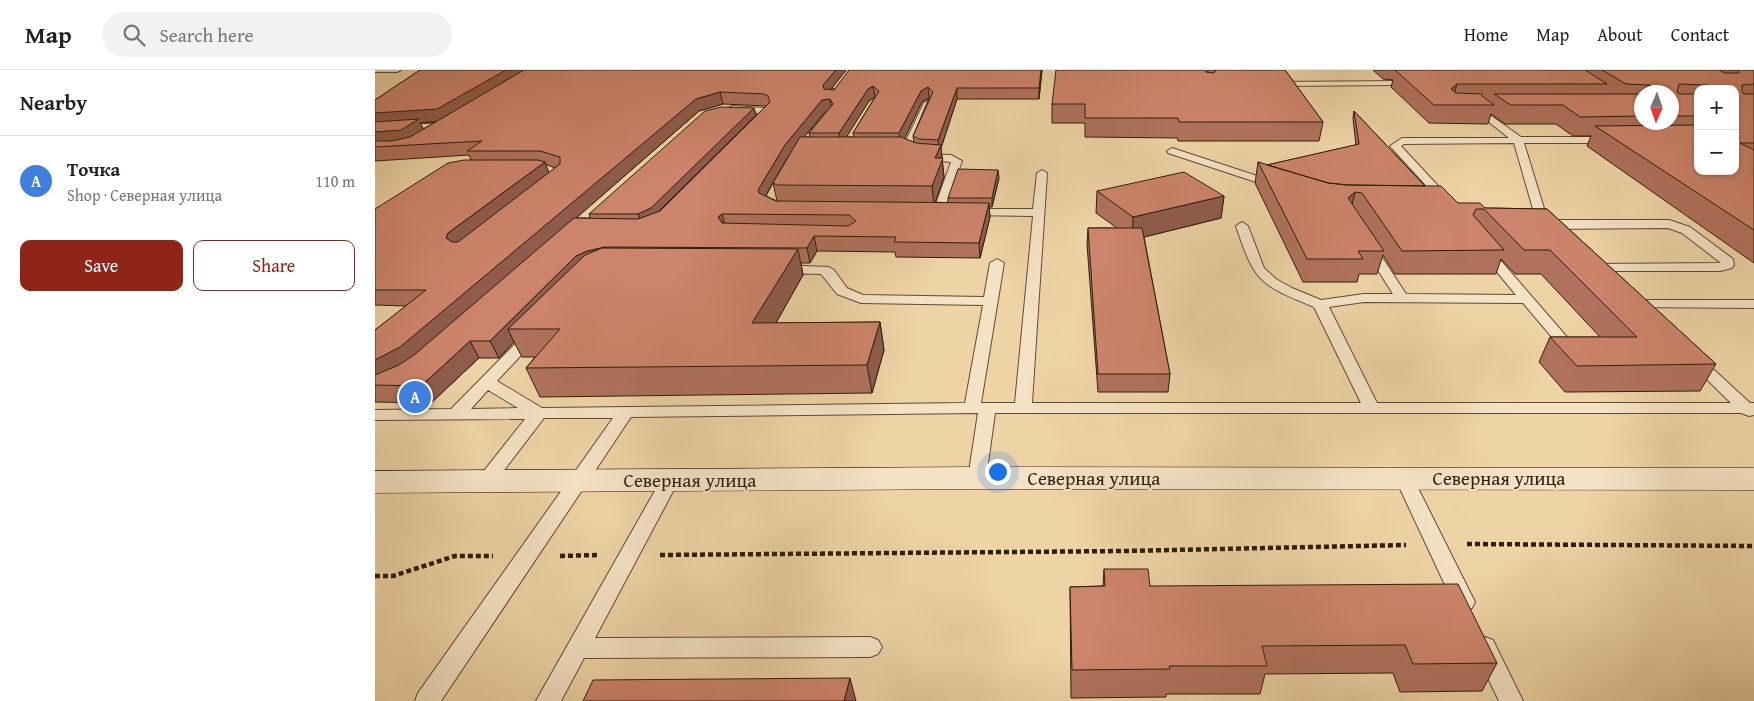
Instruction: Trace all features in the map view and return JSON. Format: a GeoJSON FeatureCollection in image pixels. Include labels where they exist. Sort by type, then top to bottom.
{"type":"FeatureCollection","features":[{"type":"Feature","properties":{"kind":"main road","name":"Северная улица"},"geometry":{"type":"LineString","coordinates":[[375,482],[977,478],[1754,479]]}},
{"type":"Feature","properties":{"kind":"lane"},"geometry":{"type":"LineString","coordinates":[[375,70],[397,70]]}},
{"type":"Feature","properties":{"kind":"lane"},"geometry":{"type":"LineString","coordinates":[[1261,84],[1406,85],[1397,77]]}},
{"type":"Feature","properties":{"kind":"lane"},"geometry":{"type":"LineString","coordinates":[[928,103],[902,151],[918,157],[951,158],[957,161],[944,212],[1038,213]]}},
{"type":"Feature","properties":{"kind":"lane"},"geometry":{"type":"LineString","coordinates":[[1471,107],[1487,110],[1517,140],[1541,218],[1563,236]]}},
{"type":"Feature","properties":{"kind":"lane"},"geometry":{"type":"LineString","coordinates":[[723,109],[766,111],[746,133]]}},
{"type":"Feature","properties":{"kind":"lane"},"geometry":{"type":"LineString","coordinates":[[375,130],[449,123],[428,136]]}},
{"type":"Feature","properties":{"kind":"lane"},"geometry":{"type":"LineString","coordinates":[[1429,203],[1453,204],[1395,146],[1397,143],[1622,140]]}},
{"type":"Feature","properties":{"kind":"lane"},"geometry":{"type":"LineString","coordinates":[[1172,151],[1286,188]]}},
{"type":"Feature","properties":{"kind":"lane"},"geometry":{"type":"LineString","coordinates":[[1023,408],[1041,173]]}},
{"type":"Feature","properties":{"kind":"lane"},"geometry":{"type":"LineString","coordinates":[[1541,218],[1669,224],[1686,230],[1728,262],[1727,265],[1720,267],[1596,268]]}},
{"type":"Feature","properties":{"kind":"lane"},"geometry":{"type":"LineString","coordinates":[[1242,226],[1259,270],[1281,287],[1320,304],[1345,299],[1527,299]]}},
{"type":"Feature","properties":{"kind":"lane"},"geometry":{"type":"LineString","coordinates":[[1361,235],[1402,298]]}},
{"type":"Feature","properties":{"kind":"lane"},"geometry":{"type":"LineString","coordinates":[[1473,236],[1572,352]]}},
{"type":"Feature","properties":{"kind":"lane"},"geometry":{"type":"LineString","coordinates":[[1583,255],[1609,280]]}},
{"type":"Feature","properties":{"kind":"lane"},"geometry":{"type":"LineString","coordinates":[[977,478],[980,408],[997,263]]}},
{"type":"Feature","properties":{"kind":"lane"},"geometry":{"type":"LineString","coordinates":[[766,268],[824,270],[829,273],[842,291],[861,299],[991,302]]}},
{"type":"Feature","properties":{"kind":"lane"},"geometry":{"type":"LineString","coordinates":[[1622,292],[1649,317]]}},
{"type":"Feature","properties":{"kind":"lane"},"geometry":{"type":"LineString","coordinates":[[1320,304],[1371,407]]}},
{"type":"Feature","properties":{"kind":"lane"},"geometry":{"type":"LineString","coordinates":[[1635,304],[1754,304]]}},
{"type":"Feature","properties":{"kind":"lane"},"geometry":{"type":"LineString","coordinates":[[455,414],[543,324]]}},
{"type":"Feature","properties":{"kind":"lane"},"geometry":{"type":"LineString","coordinates":[[1683,350],[1751,411]]}},
{"type":"Feature","properties":{"kind":"lane"},"geometry":{"type":"LineString","coordinates":[[487,382],[539,413]]}},
{"type":"Feature","properties":{"kind":"lane"},"geometry":{"type":"LineString","coordinates":[[375,414],[980,408],[1371,407],[1751,411]]}},
{"type":"Feature","properties":{"kind":"lane"},"geometry":{"type":"LineString","coordinates":[[485,482],[539,413]]}},
{"type":"Feature","properties":{"kind":"lane"},"geometry":{"type":"LineString","coordinates":[[427,701],[625,413]]}},
{"type":"Feature","properties":{"kind":"lane"},"geometry":{"type":"LineString","coordinates":[[1404,478],[1511,701]]}},
{"type":"Feature","properties":{"kind":"lane"},"geometry":{"type":"LineString","coordinates":[[548,701],[670,480]]}},
{"type":"Feature","properties":{"kind":"lane"},"geometry":{"type":"LineString","coordinates":[[578,648],[870,646]]}},
{"type":"Feature","properties":{"kind":"path"},"geometry":{"type":"LineString","coordinates":[[375,576],[393,576],[455,556],[1125,551],[1435,544],[1754,546]]}},
{"type":"Feature","properties":{"kind":"building"},"geometry":{"type":"Polygon","coordinates":[[[420,70],[506,70],[437,109],[375,113],[375,100],[420,70]]]}},
{"type":"Feature","properties":{"kind":"building"},"geometry":{"type":"Polygon","coordinates":[[[524,70],[836,70],[823,85],[824,89],[834,90],[849,70],[1041,70],[1039,88],[957,88],[938,140],[919,139],[913,136],[933,92],[928,87],[921,91],[899,133],[853,133],[879,91],[873,86],[868,89],[839,133],[809,133],[833,104],[830,99],[822,100],[785,145],[758,190],[759,193],[776,201],[989,203],[979,243],[894,242],[896,237],[814,236],[807,248],[605,247],[587,251],[576,256],[490,341],[470,341],[421,386],[375,385],[375,375],[399,365],[414,355],[574,218],[638,219],[660,211],[770,102],[768,96],[764,94],[720,92],[696,99],[400,347],[375,360],[375,330],[426,290],[375,290],[375,209],[448,163],[464,160],[538,160],[545,162],[448,233],[446,238],[452,242],[458,242],[560,164],[560,157],[540,151],[467,151],[482,141],[375,147],[375,141],[392,141],[410,137],[524,70]],[[722,214],[718,217],[722,223],[848,226],[856,221],[849,215],[722,214]]]}},
{"type":"Feature","properties":{"kind":"building"},"geometry":{"type":"Polygon","coordinates":[[[1056,70],[1205,70],[1206,72],[1214,73],[1216,70],[1285,70],[1323,122],[1179,122],[1178,118],[1085,118],[1085,104],[1052,104],[1056,70]]]}},
{"type":"Feature","properties":{"kind":"building"},"geometry":{"type":"Polygon","coordinates":[[[1395,70],[1585,70],[1607,84],[1457,84],[1451,89],[1456,93],[1482,94],[1494,105],[1434,105],[1395,70]]]}},
{"type":"Feature","properties":{"kind":"building"},"geometry":{"type":"Polygon","coordinates":[[[1602,70],[1719,70],[1725,73],[1739,73],[1738,70],[1754,70],[1754,84],[1742,85],[1742,92],[1744,94],[1754,94],[1754,143],[1740,143],[1754,150],[1754,230],[1595,126],[1634,126],[1634,130],[1679,130],[1679,125],[1694,125],[1694,175],[1739,175],[1739,85],[1626,84],[1602,70]]]}},
{"type":"Feature","properties":{"kind":"building"},"geometry":{"type":"Polygon","coordinates":[[[1494,94],[1634,94],[1634,116],[1580,117],[1563,105],[1511,105],[1494,94]]]}},
{"type":"Feature","properties":{"kind":"building"},"geometry":{"type":"Polygon","coordinates":[[[1679,94],[1694,94],[1694,116],[1679,116],[1679,94]]]}},
{"type":"Feature","properties":{"kind":"building"},"geometry":{"type":"Polygon","coordinates":[[[721,107],[754,108],[651,208],[638,214],[589,214],[705,111],[721,107]]]}},
{"type":"Feature","properties":{"kind":"building"},"geometry":{"type":"Polygon","coordinates":[[[1354,111],[1425,186],[1328,183],[1267,165],[1359,144],[1354,111]]]}},
{"type":"Feature","properties":{"kind":"building"},"geometry":{"type":"Polygon","coordinates":[[[419,119],[401,130],[375,132],[375,122],[419,119]]]}},
{"type":"Feature","properties":{"kind":"building"},"geometry":{"type":"Polygon","coordinates":[[[800,137],[901,137],[916,143],[941,145],[935,158],[943,158],[932,186],[777,185],[773,183],[800,137]]]}},
{"type":"Feature","properties":{"kind":"building"},"geometry":{"type":"Polygon","coordinates":[[[1258,162],[1328,183],[1441,186],[1458,203],[1480,203],[1485,208],[1547,209],[1716,364],[1577,366],[1550,337],[1637,337],[1550,250],[1524,250],[1484,209],[1476,209],[1473,215],[1504,250],[1402,251],[1362,193],[1355,192],[1348,198],[1384,251],[1358,251],[1363,259],[1307,259],[1258,162]]]}},
{"type":"Feature","properties":{"kind":"building"},"geometry":{"type":"Polygon","coordinates":[[[958,169],[998,170],[992,198],[948,198],[958,169]]]}},
{"type":"Feature","properties":{"kind":"building"},"geometry":{"type":"Polygon","coordinates":[[[1184,172],[1224,196],[1133,217],[1097,191],[1184,172]]]}},
{"type":"Feature","properties":{"kind":"building"},"geometry":{"type":"Polygon","coordinates":[[[1088,228],[1142,228],[1170,374],[1098,374],[1088,228]]]}},
{"type":"Feature","properties":{"kind":"building"},"geometry":{"type":"Polygon","coordinates":[[[602,248],[798,249],[752,323],[880,322],[867,365],[526,368],[560,329],[508,329],[585,255],[602,248]]]}},
{"type":"Feature","properties":{"kind":"building"},"geometry":{"type":"Polygon","coordinates":[[[1104,569],[1148,569],[1150,586],[1458,584],[1497,663],[1413,664],[1405,645],[1262,646],[1267,666],[1169,666],[1170,669],[1072,670],[1070,587],[1105,586],[1104,569]]]}},
{"type":"Feature","properties":{"kind":"building"},"geometry":{"type":"Polygon","coordinates":[[[850,678],[844,701],[583,701],[593,680],[850,678]]]}},
{"type":"Feature","properties":{"kind":"place","name":"Точка"},"geometry":{"type":"Point","coordinates":[415,397]}}]}
